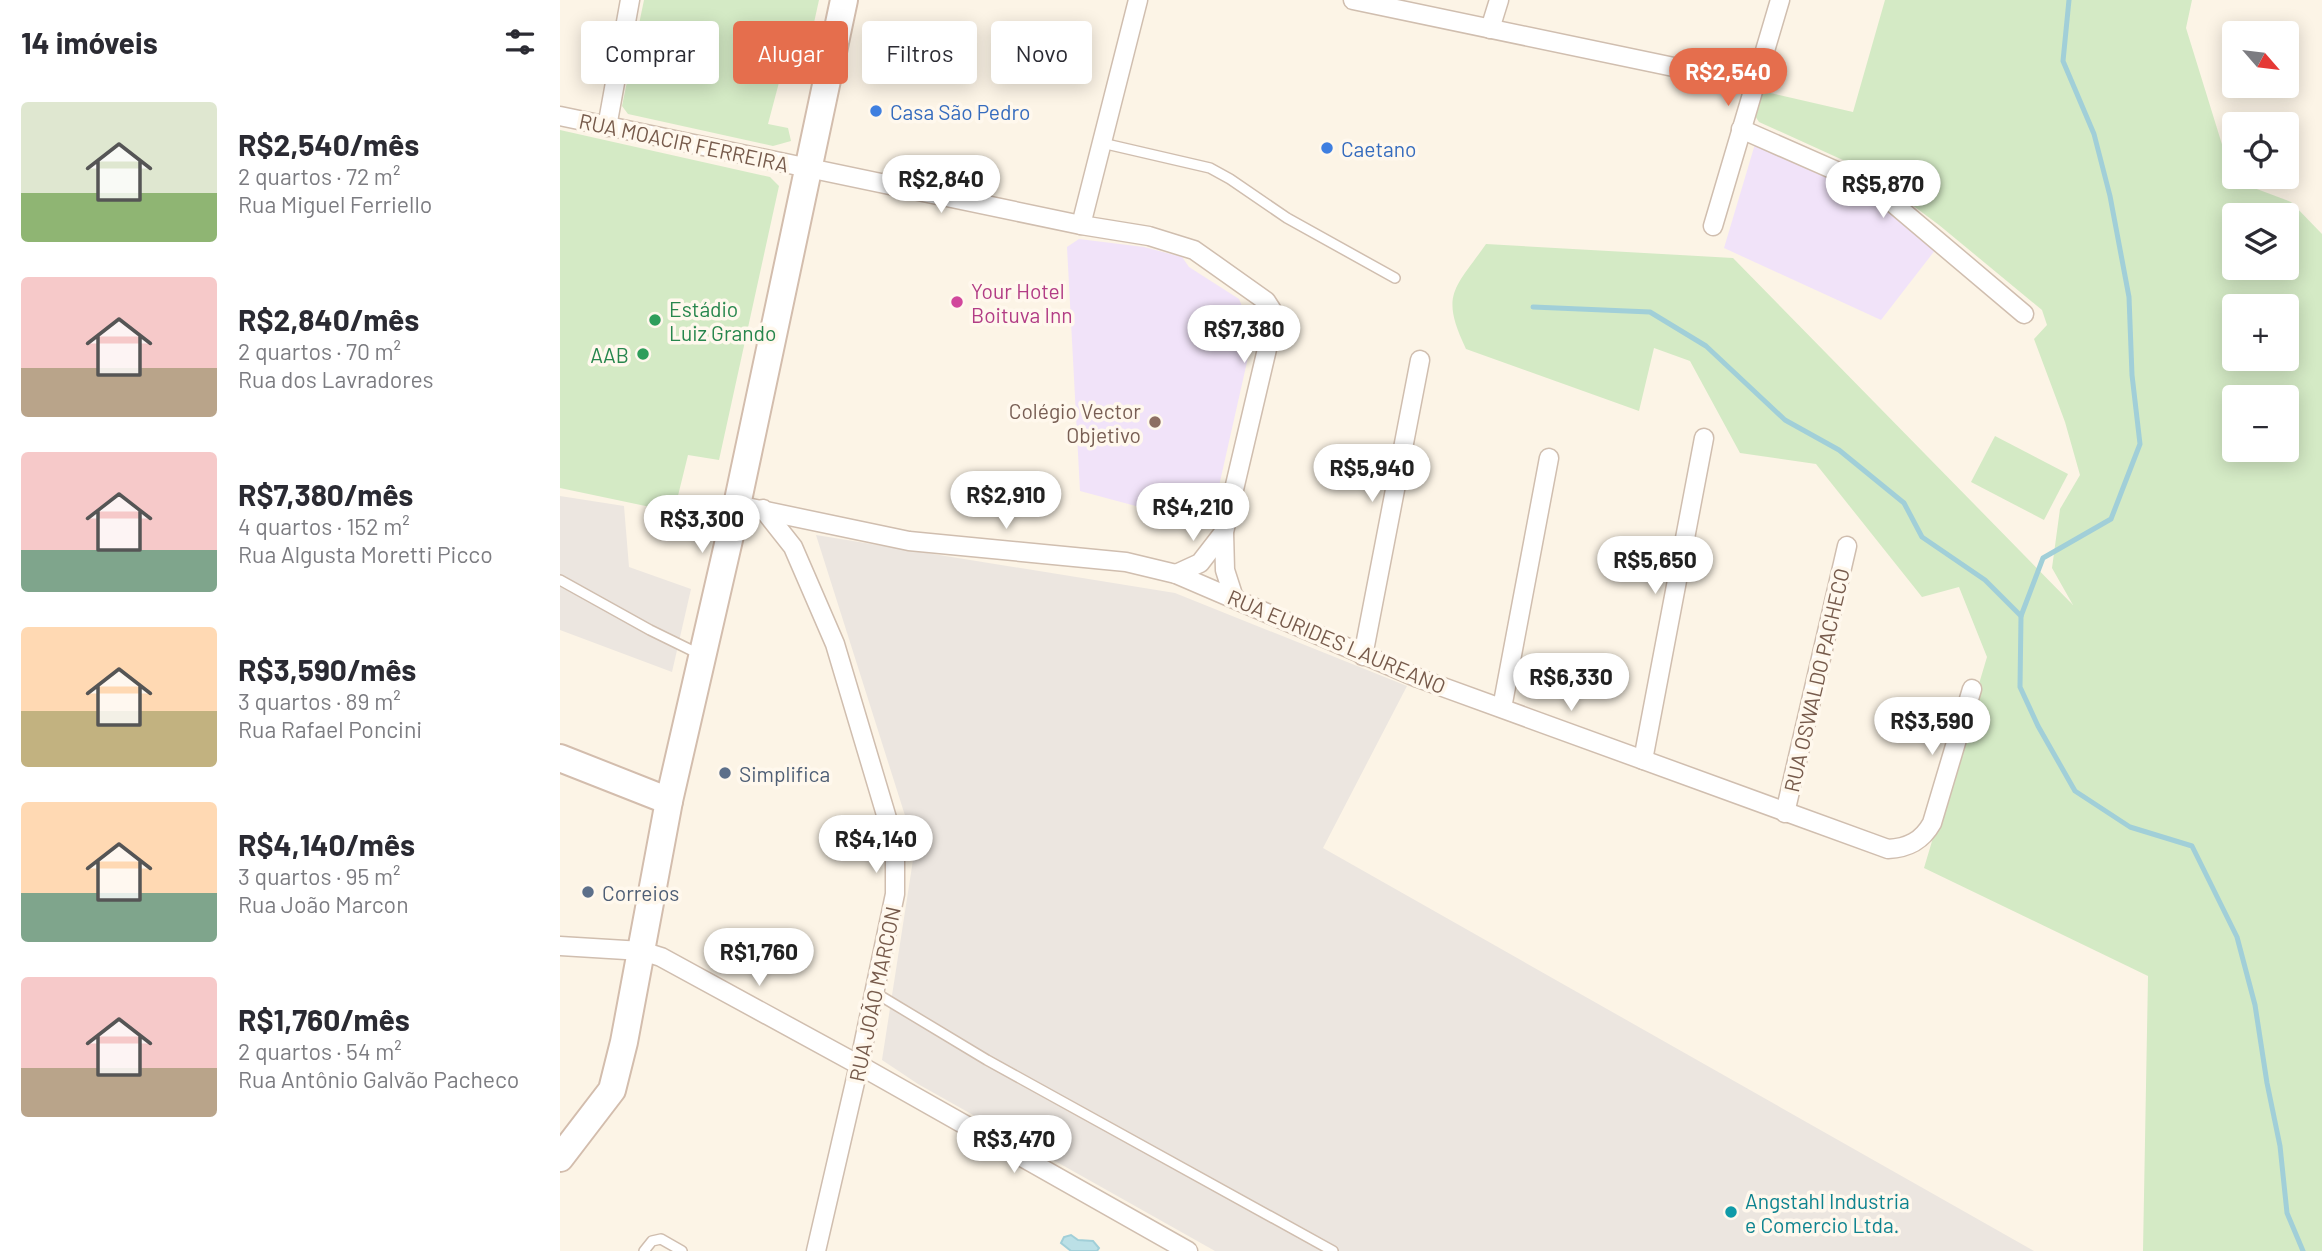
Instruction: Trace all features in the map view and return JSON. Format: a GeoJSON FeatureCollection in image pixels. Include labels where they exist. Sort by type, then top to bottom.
{"type":"FeatureCollection","features":[{"type":"Feature","properties":{"kind":"main road"},"geometry":{"type":"LineString","coordinates":[[560,1158],[612,1090],[624,1042],[669,801],[704,656],[750,507],[809,167],[844,0]]}},
{"type":"Feature","properties":{"kind":"main road"},"geometry":{"type":"LineString","coordinates":[[560,758],[669,801]]}},
{"type":"Feature","properties":{"kind":"street"},"geometry":{"type":"LineString","coordinates":[[607,127],[628,0]]}},
{"type":"Feature","properties":{"kind":"street"},"geometry":{"type":"LineString","coordinates":[[1081,225],[1138,0]]}},
{"type":"Feature","properties":{"kind":"street"},"geometry":{"type":"LineString","coordinates":[[1353,0],[1755,84]]}},
{"type":"Feature","properties":{"kind":"street"},"geometry":{"type":"LineString","coordinates":[[1490,29],[1499,0]]}},
{"type":"Feature","properties":{"kind":"street"},"geometry":{"type":"LineString","coordinates":[[1713,226],[1780,0]]}},
{"type":"Feature","properties":{"kind":"street","name":"RUA MOACIR FERREIRA"},"geometry":{"type":"LineString","coordinates":[[560,116],[1081,225],[1149,236],[1194,250],[1266,301],[1274,311],[1275,319],[1224,532]]}},
{"type":"Feature","properties":{"kind":"street"},"geometry":{"type":"LineString","coordinates":[[1741,129],[1875,188],[2024,314]]}},
{"type":"Feature","properties":{"kind":"street"},"geometry":{"type":"LineString","coordinates":[[1363,656],[1420,360]]}},
{"type":"Feature","properties":{"kind":"street"},"geometry":{"type":"LineString","coordinates":[[1643,760],[1704,438]]}},
{"type":"Feature","properties":{"kind":"street"},"geometry":{"type":"LineString","coordinates":[[1502,708],[1549,458]]}},
{"type":"Feature","properties":{"kind":"street","name":"RUA EURIDES LAUREANO"},"geometry":{"type":"LineString","coordinates":[[750,507],[909,541],[1126,562],[1176,574],[1363,656],[1888,849],[1902,848],[1924,837],[1936,816],[1972,689]]}},
{"type":"Feature","properties":{"kind":"street","name":"RUA JOÃO MARCON"},"geometry":{"type":"LineString","coordinates":[[750,507],[793,547],[835,644],[894,839],[895,894],[816,1251]]}},
{"type":"Feature","properties":{"kind":"street"},"geometry":{"type":"LineString","coordinates":[[1176,574],[1200,564],[1224,532]]}},
{"type":"Feature","properties":{"kind":"street"},"geometry":{"type":"LineString","coordinates":[[1224,532],[1225,570],[1234,598]]}},
{"type":"Feature","properties":{"kind":"street","name":"RUA OSWALDO PACHECO"},"geometry":{"type":"LineString","coordinates":[[1785,813],[1847,546]]}},
{"type":"Feature","properties":{"kind":"street"},"geometry":{"type":"LineString","coordinates":[[560,946],[642,951],[660,957],[859,1065],[1188,1251]]}},
{"type":"Feature","properties":{"kind":"lane"},"geometry":{"type":"LineString","coordinates":[[1102,142],[1210,168],[1287,218],[1395,278]]}},
{"type":"Feature","properties":{"kind":"lane"},"geometry":{"type":"LineString","coordinates":[[560,580],[650,630],[704,656]]}},
{"type":"Feature","properties":{"kind":"lane"},"geometry":{"type":"LineString","coordinates":[[874,992],[987,1060],[1333,1251]]}},
{"type":"Feature","properties":{"kind":"lane"},"geometry":{"type":"LineString","coordinates":[[644,1251],[652,1241],[661,1239],[681,1251]]}},
{"type":"Feature","properties":{"kind":"shaded area"},"geometry":{"type":"Polygon","coordinates":[[[1755,144],[1869,194],[1936,249],[1881,320],[1724,248],[1755,144]]]}},
{"type":"Feature","properties":{"kind":"shaded area","name":"Colégio Vector Objetivo"},"geometry":{"type":"Polygon","coordinates":[[[1079,239],[1144,247],[1182,257],[1189,267],[1239,299],[1248,321],[1249,353],[1210,526],[1080,491],[1067,247],[1079,239]]]}},
{"type":"Feature","properties":{"kind":"shaded area"},"geometry":{"type":"Polygon","coordinates":[[[560,496],[624,506],[629,567],[691,589],[672,672],[560,630],[560,496]]]}},
{"type":"Feature","properties":{"kind":"shaded area"},"geometry":{"type":"Polygon","coordinates":[[[816,535],[1175,593],[1407,686],[1323,848],[2034,1251],[1215,1251],[918,1084],[882,1060],[915,847],[816,535]]]}},
{"type":"Feature","properties":{"kind":"green space"},"geometry":{"type":"Polygon","coordinates":[[[644,0],[819,0],[814,21],[733,21],[733,84],[779,84],[768,124],[788,128],[791,141],[773,146],[628,114],[622,106],[627,84],[719,84],[719,21],[640,21],[644,0]]]}},
{"type":"Feature","properties":{"kind":"green space"},"geometry":{"type":"Polygon","coordinates":[[[1885,0],[2192,0],[2186,28],[2222,144],[2222,189],[2257,189],[2292,203],[2222,203],[2222,280],[2299,280],[2299,210],[2322,234],[2322,1251],[2143,1251],[2148,976],[1924,868],[1987,657],[1959,587],[1922,597],[1816,464],[1740,453],[1690,361],[1654,348],[1639,411],[1466,349],[1454,316],[1454,293],[1486,244],[1733,258],[2073,605],[2052,568],[2060,509],[2080,475],[2065,422],[2034,339],[2047,325],[2042,310],[1939,225],[1867,171],[1759,122],[1755,116],[1762,91],[1853,112],[1885,0]]]}},
{"type":"Feature","properties":{"kind":"green space","name":"Estádio Luiz Grando"},"geometry":{"type":"Polygon","coordinates":[[[560,130],[770,177],[779,186],[719,460],[688,455],[674,512],[560,488],[560,130]]]}},
{"type":"Feature","properties":{"kind":"green space"},"geometry":{"type":"Polygon","coordinates":[[[1995,436],[2068,474],[2044,520],[1971,482],[1995,436]]]}},
{"type":"Feature","properties":{"kind":"water"},"geometry":{"type":"Polygon","coordinates":[[[1071,1235],[1078,1240],[1093,1241],[1099,1248],[1097,1251],[1071,1251],[1061,1243],[1064,1237],[1071,1235]]]}},
{"type":"Feature","properties":{"kind":"waterway"},"geometry":{"type":"LineString","coordinates":[[2069,0],[2063,61],[2094,134],[2110,196],[2129,297],[2132,375],[2140,444],[2111,519],[2043,558],[2021,616],[2020,687],[2038,726],[2075,791],[2130,827],[2192,846],[2237,937],[2255,1005],[2280,1146],[2287,1213],[2303,1251]]}},
{"type":"Feature","properties":{"kind":"waterway"},"geometry":{"type":"LineString","coordinates":[[1533,307],[1650,312],[1706,346],[1785,420],[1839,450],[1904,503],[1922,537],[1985,580],[2021,616]]}},
{"type":"Feature","properties":{"kind":"place","name":"Casa São Pedro"},"geometry":{"type":"Point","coordinates":[876,111]}},
{"type":"Feature","properties":{"kind":"place","name":"Caetano"},"geometry":{"type":"Point","coordinates":[1327,148]}},
{"type":"Feature","properties":{"kind":"place","name":"Your Hotel Boituva Inn"},"geometry":{"type":"Point","coordinates":[957,302]}},
{"type":"Feature","properties":{"kind":"place","name":"Estádio Luiz Grando"},"geometry":{"type":"Point","coordinates":[655,320]}},
{"type":"Feature","properties":{"kind":"place","name":"AAB"},"geometry":{"type":"Point","coordinates":[643,354]}},
{"type":"Feature","properties":{"kind":"place","name":"Colégio Vector Objetivo"},"geometry":{"type":"Point","coordinates":[1155,422]}},
{"type":"Feature","properties":{"kind":"place","name":"Simplifica"},"geometry":{"type":"Point","coordinates":[725,773]}},
{"type":"Feature","properties":{"kind":"place","name":"Correios"},"geometry":{"type":"Point","coordinates":[588,892]}},
{"type":"Feature","properties":{"kind":"place","name":"Angstahl Industria e Comercio Ltda."},"geometry":{"type":"Point","coordinates":[1731,1212]}}]}
